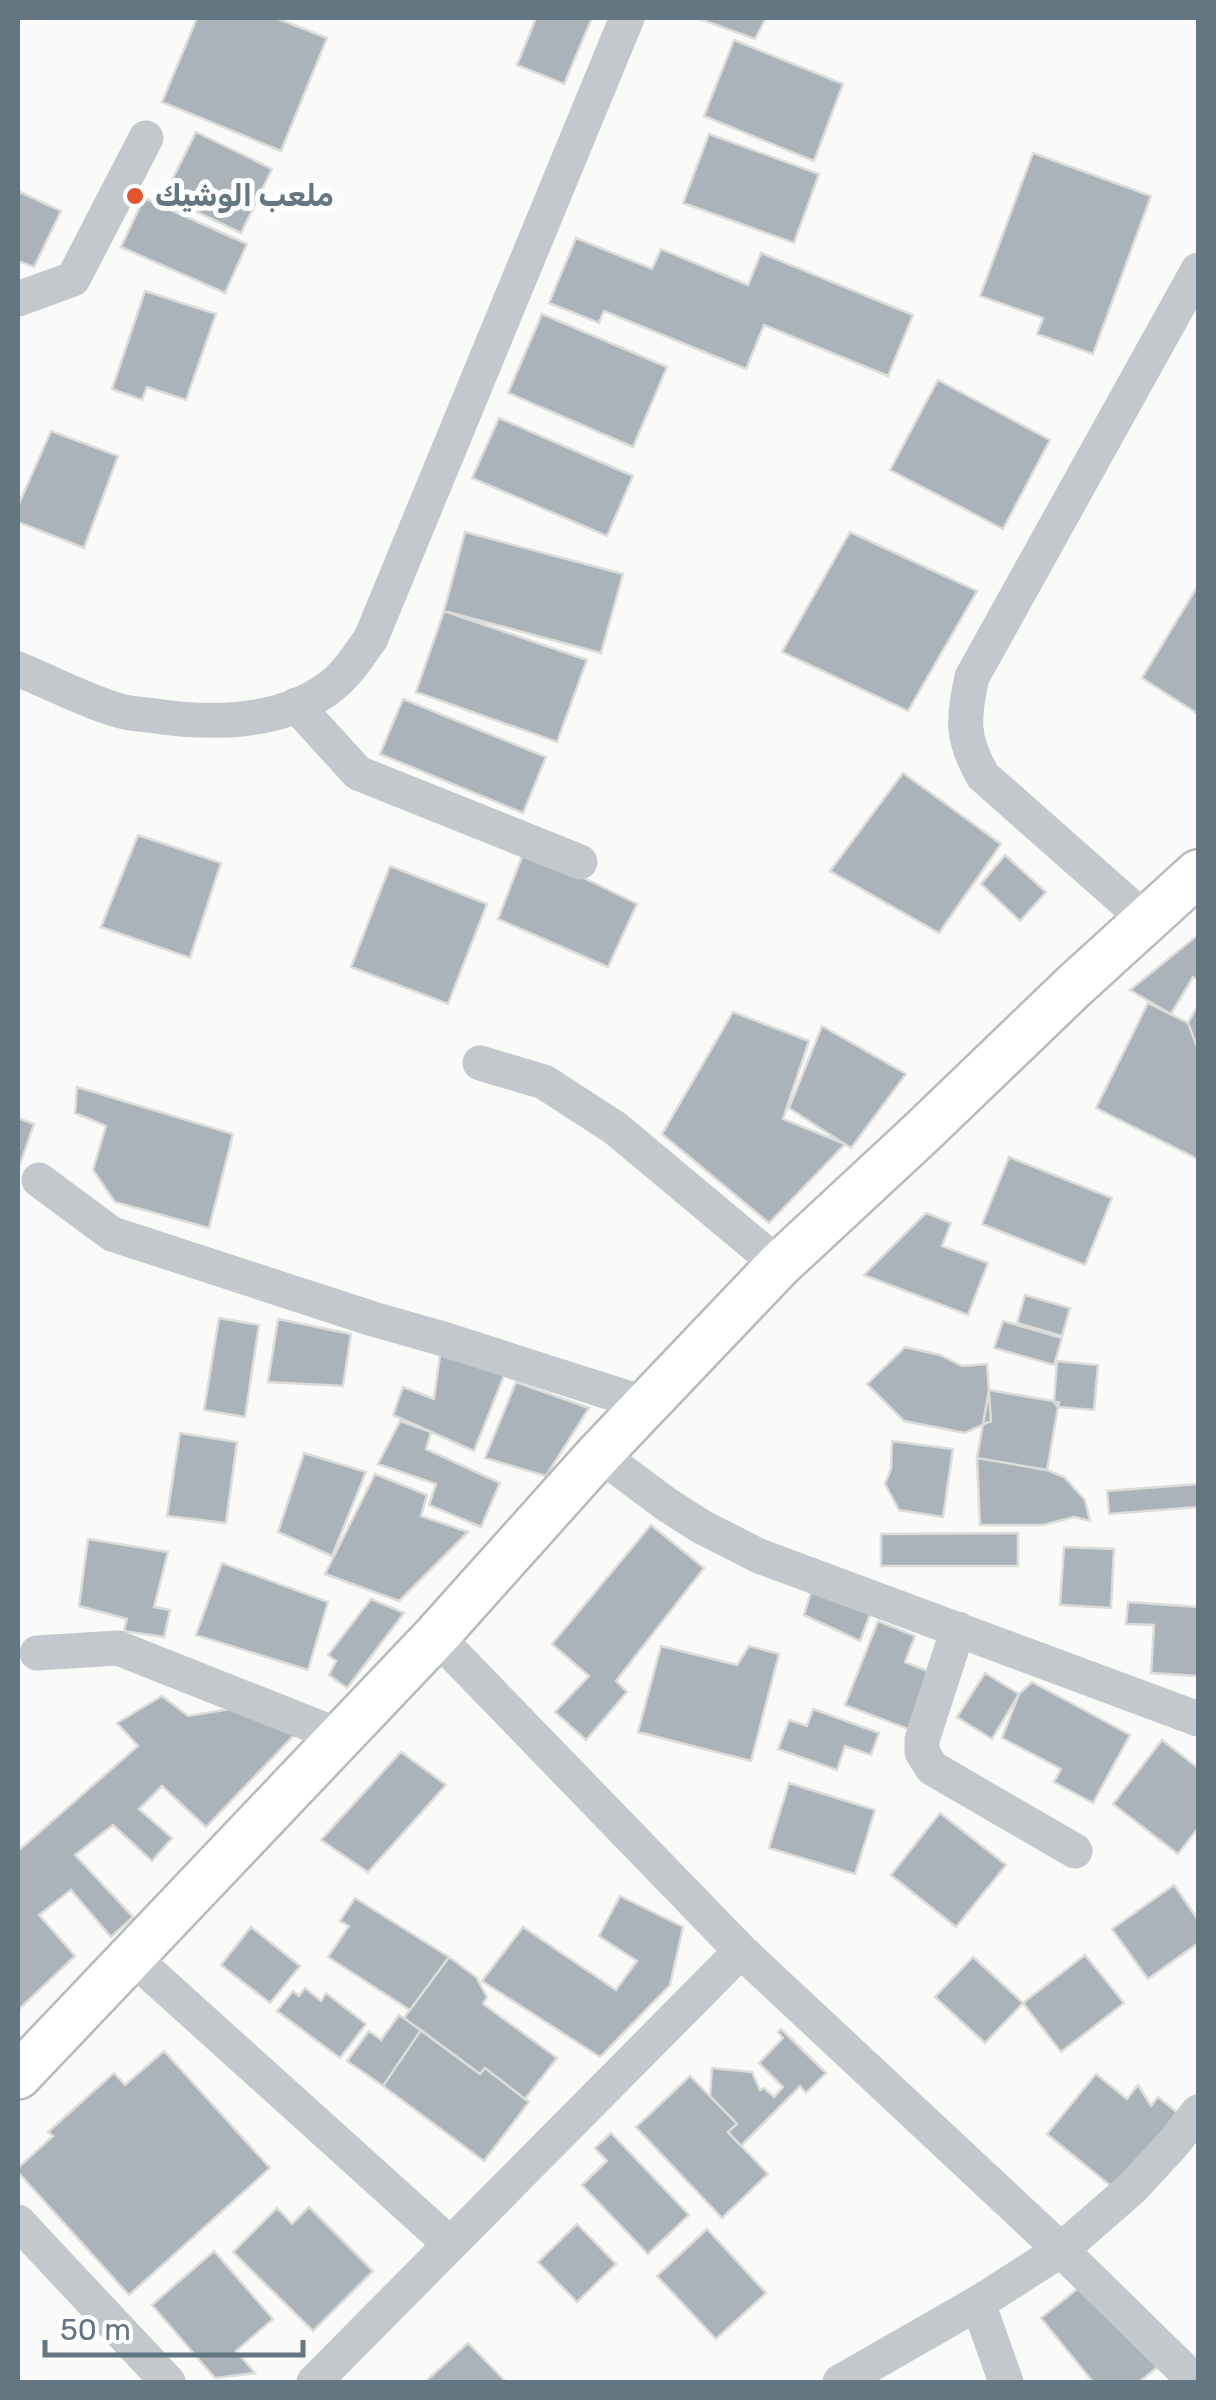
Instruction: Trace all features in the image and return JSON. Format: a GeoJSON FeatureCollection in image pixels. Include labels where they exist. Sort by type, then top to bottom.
{"type":"FeatureCollection","features":[{"type":"Feature","properties":{"kind":"main road"},"geometry":{"type":"LineString","coordinates":[[18,2076],[436,1636],[599,1454],[778,1266],[1198,873]]}},
{"type":"Feature","properties":{"kind":"street"},"geometry":{"type":"LineString","coordinates":[[18,668],[119,711],[190,721],[263,715],[296,705],[327,690],[351,667],[371,638],[627,18]]}},
{"type":"Feature","properties":{"kind":"street"},"geometry":{"type":"LineString","coordinates":[[18,299],[73,279],[146,138]]}},
{"type":"Feature","properties":{"kind":"street"},"geometry":{"type":"LineString","coordinates":[[1146,920],[982,776],[970,754],[964,714],[972,676],[1198,270]]}},
{"type":"Feature","properties":{"kind":"street"},"geometry":{"type":"LineString","coordinates":[[296,705],[358,773],[580,862]]}},
{"type":"Feature","properties":{"kind":"street"},"geometry":{"type":"LineString","coordinates":[[480,1063],[544,1082],[616,1128],[778,1266]]}},
{"type":"Feature","properties":{"kind":"street"},"geometry":{"type":"LineString","coordinates":[[39,1180],[112,1234],[646,1404]]}},
{"type":"Feature","properties":{"kind":"street"},"geometry":{"type":"LineString","coordinates":[[599,1454],[702,1527],[759,1556],[1198,1719]]}},
{"type":"Feature","properties":{"kind":"street"},"geometry":{"type":"LineString","coordinates":[[958,1630],[922,1740],[922,1752],[932,1768],[1075,1851]]}},
{"type":"Feature","properties":{"kind":"street"},"geometry":{"type":"LineString","coordinates":[[436,1636],[741,1951],[1196,2382]]}},
{"type":"Feature","properties":{"kind":"street"},"geometry":{"type":"LineString","coordinates":[[38,1653],[118,1648],[340,1736]]}},
{"type":"Feature","properties":{"kind":"street"},"geometry":{"type":"LineString","coordinates":[[314,2382],[741,1951]]}},
{"type":"Feature","properties":{"kind":"street"},"geometry":{"type":"LineString","coordinates":[[131,1956],[450,2244]]}},
{"type":"Feature","properties":{"kind":"street"},"geometry":{"type":"LineString","coordinates":[[840,2382],[978,2304],[1061,2250],[1131,2189],[1198,2112]]}},
{"type":"Feature","properties":{"kind":"street"},"geometry":{"type":"LineString","coordinates":[[18,2222],[168,2382]]}},
{"type":"Feature","properties":{"kind":"street"},"geometry":{"type":"LineString","coordinates":[[978,2304],[1006,2382]]}},
{"type":"Feature","properties":{"kind":"building"},"geometry":{"type":"Polygon","coordinates":[[[197,18],[276,18],[327,38],[281,151],[162,102],[197,18]]]}},
{"type":"Feature","properties":{"kind":"building"},"geometry":{"type":"Polygon","coordinates":[[[536,18],[592,18],[564,84],[517,65],[536,18]]]}},
{"type":"Feature","properties":{"kind":"building"},"geometry":{"type":"Polygon","coordinates":[[[697,18],[766,18],[755,39],[697,18]]]}},
{"type":"Feature","properties":{"kind":"building"},"geometry":{"type":"Polygon","coordinates":[[[734,40],[843,84],[814,161],[704,116],[734,40]]]}},
{"type":"Feature","properties":{"kind":"building"},"geometry":{"type":"Polygon","coordinates":[[[196,132],[272,169],[241,233],[164,196],[196,132]]]}},
{"type":"Feature","properties":{"kind":"building"},"geometry":{"type":"Polygon","coordinates":[[[709,134],[819,174],[794,243],[683,203],[709,134]]]}},
{"type":"Feature","properties":{"kind":"building"},"geometry":{"type":"Polygon","coordinates":[[[1033,153],[1151,196],[1093,354],[1037,334],[1043,318],[980,296],[1033,153]]]}},
{"type":"Feature","properties":{"kind":"building"},"geometry":{"type":"Polygon","coordinates":[[[18,191],[61,211],[34,267],[18,261],[18,191]]]}},
{"type":"Feature","properties":{"kind":"building"},"geometry":{"type":"Polygon","coordinates":[[[144,198],[247,244],[225,293],[121,247],[144,198]]]}},
{"type":"Feature","properties":{"kind":"building"},"geometry":{"type":"Polygon","coordinates":[[[576,238],[652,269],[661,249],[748,285],[761,253],[913,315],[888,376],[764,325],[746,369],[604,311],[599,323],[549,303],[576,238]]]}},
{"type":"Feature","properties":{"kind":"building"},"geometry":{"type":"Polygon","coordinates":[[[145,291],[216,314],[186,400],[147,387],[142,400],[112,389],[145,291]]]}},
{"type":"Feature","properties":{"kind":"building"},"geometry":{"type":"Polygon","coordinates":[[[542,314],[667,367],[633,447],[508,393],[542,314]]]}},
{"type":"Feature","properties":{"kind":"building"},"geometry":{"type":"Polygon","coordinates":[[[938,380],[1050,440],[1003,529],[890,470],[938,380]]]}},
{"type":"Feature","properties":{"kind":"building"},"geometry":{"type":"Polygon","coordinates":[[[499,418],[633,476],[607,536],[472,478],[499,418]]]}},
{"type":"Feature","properties":{"kind":"building"},"geometry":{"type":"Polygon","coordinates":[[[51,431],[118,456],[84,548],[18,522],[18,506],[51,431]]]}},
{"type":"Feature","properties":{"kind":"building"},"geometry":{"type":"Polygon","coordinates":[[[465,532],[623,574],[601,653],[444,611],[465,532]]]}},
{"type":"Feature","properties":{"kind":"building"},"geometry":{"type":"Polygon","coordinates":[[[850,532],[977,591],[908,711],[782,652],[850,532]]]}},
{"type":"Feature","properties":{"kind":"building"},"geometry":{"type":"Polygon","coordinates":[[[1198,588],[1198,714],[1142,678],[1198,588]]]}},
{"type":"Feature","properties":{"kind":"building"},"geometry":{"type":"Polygon","coordinates":[[[444,611],[587,660],[557,742],[416,692],[444,611]]]}},
{"type":"Feature","properties":{"kind":"building"},"geometry":{"type":"Polygon","coordinates":[[[403,699],[546,757],[523,813],[380,754],[403,699]]]}},
{"type":"Feature","properties":{"kind":"building"},"geometry":{"type":"Polygon","coordinates":[[[903,773],[1001,844],[939,933],[830,871],[903,773]]]}},
{"type":"Feature","properties":{"kind":"building"},"geometry":{"type":"Polygon","coordinates":[[[138,835],[221,863],[190,958],[101,927],[138,835]]]}},
{"type":"Feature","properties":{"kind":"building"},"geometry":{"type":"Polygon","coordinates":[[[525,849],[637,904],[608,967],[498,919],[525,849]]]}},
{"type":"Feature","properties":{"kind":"building"},"geometry":{"type":"Polygon","coordinates":[[[1005,855],[1046,892],[1020,921],[981,884],[1005,855]]]}},
{"type":"Feature","properties":{"kind":"building"},"geometry":{"type":"Polygon","coordinates":[[[390,866],[487,904],[448,1004],[351,967],[390,866]]]}},
{"type":"Feature","properties":{"kind":"building"},"geometry":{"type":"Polygon","coordinates":[[[1198,935],[1198,980],[1193,977],[1171,1014],[1130,990],[1198,935]]]}},
{"type":"Feature","properties":{"kind":"building"},"geometry":{"type":"Polygon","coordinates":[[[1148,1003],[1188,1023],[1198,1049],[1198,1159],[1096,1108],[1148,1003]]]}},
{"type":"Feature","properties":{"kind":"building"},"geometry":{"type":"Polygon","coordinates":[[[1198,1005],[1198,1049],[1188,1023],[1198,1005]]]}},
{"type":"Feature","properties":{"kind":"building"},"geometry":{"type":"Polygon","coordinates":[[[733,1012],[809,1041],[783,1119],[845,1144],[769,1223],[662,1134],[733,1012]]]}},
{"type":"Feature","properties":{"kind":"building"},"geometry":{"type":"Polygon","coordinates":[[[822,1026],[906,1074],[851,1148],[789,1108],[822,1026]]]}},
{"type":"Feature","properties":{"kind":"building"},"geometry":{"type":"Polygon","coordinates":[[[77,1087],[233,1134],[209,1228],[115,1202],[93,1170],[106,1126],[75,1113],[77,1087]]]}},
{"type":"Feature","properties":{"kind":"building"},"geometry":{"type":"Polygon","coordinates":[[[18,1118],[34,1124],[18,1170],[18,1118]]]}},
{"type":"Feature","properties":{"kind":"building"},"geometry":{"type":"Polygon","coordinates":[[[1009,1157],[1112,1198],[1085,1265],[982,1224],[1009,1157]]]}},
{"type":"Feature","properties":{"kind":"building"},"geometry":{"type":"Polygon","coordinates":[[[926,1213],[951,1223],[942,1246],[988,1263],[968,1315],[864,1275],[926,1213]]]}},
{"type":"Feature","properties":{"kind":"building"},"geometry":{"type":"Polygon","coordinates":[[[1025,1295],[1070,1308],[1062,1336],[1017,1323],[1025,1295]]]}},
{"type":"Feature","properties":{"kind":"building"},"geometry":{"type":"Polygon","coordinates":[[[219,1318],[259,1325],[245,1417],[204,1410],[219,1318]]]}},
{"type":"Feature","properties":{"kind":"building"},"geometry":{"type":"Polygon","coordinates":[[[278,1319],[351,1334],[343,1386],[268,1382],[278,1319]]]}},
{"type":"Feature","properties":{"kind":"building"},"geometry":{"type":"Polygon","coordinates":[[[1003,1321],[1062,1338],[1054,1365],[994,1348],[1003,1321]]]}},
{"type":"Feature","properties":{"kind":"building"},"geometry":{"type":"Polygon","coordinates":[[[905,1347],[940,1355],[962,1366],[987,1364],[991,1421],[965,1433],[904,1421],[867,1384],[905,1347]]]}},
{"type":"Feature","properties":{"kind":"building"},"geometry":{"type":"Polygon","coordinates":[[[441,1348],[505,1373],[474,1451],[393,1415],[403,1387],[434,1399],[441,1348]]]}},
{"type":"Feature","properties":{"kind":"building"},"geometry":{"type":"Polygon","coordinates":[[[1057,1361],[1098,1365],[1094,1410],[1058,1407],[1054,1402],[1057,1361]]]}},
{"type":"Feature","properties":{"kind":"building"},"geometry":{"type":"Polygon","coordinates":[[[516,1382],[589,1408],[546,1476],[485,1458],[516,1382]]]}},
{"type":"Feature","properties":{"kind":"building"},"geometry":{"type":"Polygon","coordinates":[[[989,1390],[1059,1402],[1047,1470],[977,1458],[989,1390]]]}},
{"type":"Feature","properties":{"kind":"building"},"geometry":{"type":"Polygon","coordinates":[[[400,1421],[431,1432],[426,1449],[500,1483],[481,1527],[429,1505],[436,1484],[378,1464],[400,1421]]]}},
{"type":"Feature","properties":{"kind":"building"},"geometry":{"type":"Polygon","coordinates":[[[180,1433],[237,1442],[226,1523],[167,1516],[180,1433]]]}},
{"type":"Feature","properties":{"kind":"building"},"geometry":{"type":"Polygon","coordinates":[[[892,1441],[953,1449],[943,1517],[899,1510],[885,1484],[891,1469],[892,1441]]]}},
{"type":"Feature","properties":{"kind":"building"},"geometry":{"type":"Polygon","coordinates":[[[304,1453],[366,1472],[332,1556],[278,1532],[304,1453]]]}},
{"type":"Feature","properties":{"kind":"building"},"geometry":{"type":"Polygon","coordinates":[[[977,1458],[1047,1470],[1064,1477],[1085,1500],[1090,1521],[1074,1517],[1043,1525],[980,1525],[977,1458]]]}},
{"type":"Feature","properties":{"kind":"building"},"geometry":{"type":"Polygon","coordinates":[[[375,1474],[427,1495],[421,1516],[468,1532],[399,1601],[325,1574],[375,1474]]]}},
{"type":"Feature","properties":{"kind":"building"},"geometry":{"type":"Polygon","coordinates":[[[1198,1484],[1198,1507],[1109,1514],[1107,1491],[1198,1484]]]}},
{"type":"Feature","properties":{"kind":"building"},"geometry":{"type":"Polygon","coordinates":[[[651,1525],[704,1568],[616,1681],[627,1692],[586,1740],[555,1712],[589,1676],[552,1644],[651,1525]]]}},
{"type":"Feature","properties":{"kind":"building"},"geometry":{"type":"Polygon","coordinates":[[[1018,1533],[1018,1566],[881,1566],[881,1534],[1018,1533]]]}},
{"type":"Feature","properties":{"kind":"building"},"geometry":{"type":"Polygon","coordinates":[[[88,1539],[168,1552],[154,1607],[170,1610],[164,1637],[124,1631],[127,1619],[79,1606],[88,1539]]]}},
{"type":"Feature","properties":{"kind":"building"},"geometry":{"type":"Polygon","coordinates":[[[1064,1547],[1114,1549],[1111,1608],[1060,1605],[1064,1547]]]}},
{"type":"Feature","properties":{"kind":"building"},"geometry":{"type":"Polygon","coordinates":[[[222,1563],[328,1602],[308,1670],[196,1635],[222,1563]]]}},
{"type":"Feature","properties":{"kind":"building"},"geometry":{"type":"Polygon","coordinates":[[[813,1586],[872,1609],[860,1641],[804,1615],[813,1586]]]}},
{"type":"Feature","properties":{"kind":"building"},"geometry":{"type":"Polygon","coordinates":[[[371,1599],[404,1613],[347,1688],[329,1675],[336,1661],[328,1655],[371,1599]]]}},
{"type":"Feature","properties":{"kind":"building"},"geometry":{"type":"Polygon","coordinates":[[[1128,1602],[1198,1607],[1198,1676],[1151,1673],[1154,1625],[1126,1624],[1128,1602]]]}},
{"type":"Feature","properties":{"kind":"building"},"geometry":{"type":"Polygon","coordinates":[[[878,1621],[915,1636],[905,1662],[935,1674],[913,1731],[845,1705],[878,1621]]]}},
{"type":"Feature","properties":{"kind":"building"},"geometry":{"type":"Polygon","coordinates":[[[661,1646],[737,1665],[749,1646],[779,1654],[751,1761],[638,1732],[661,1646]]]}},
{"type":"Feature","properties":{"kind":"building"},"geometry":{"type":"Polygon","coordinates":[[[985,1673],[1019,1694],[992,1739],[957,1717],[985,1673]]]}},
{"type":"Feature","properties":{"kind":"building"},"geometry":{"type":"Polygon","coordinates":[[[1032,1682],[1130,1735],[1093,1803],[1054,1782],[1061,1769],[1002,1738],[1019,1694],[1032,1682]]]}},
{"type":"Feature","properties":{"kind":"building"},"geometry":{"type":"Polygon","coordinates":[[[162,1696],[188,1716],[236,1708],[295,1734],[206,1827],[162,1786],[139,1809],[172,1838],[152,1861],[113,1825],[75,1855],[133,1917],[111,1937],[71,1890],[39,1915],[75,1956],[18,2010],[18,1851],[138,1746],[117,1723],[162,1696]]]}},
{"type":"Feature","properties":{"kind":"building"},"geometry":{"type":"Polygon","coordinates":[[[813,1709],[879,1733],[871,1755],[845,1746],[837,1770],[778,1749],[789,1720],[807,1726],[813,1709]]]}},
{"type":"Feature","properties":{"kind":"building"},"geometry":{"type":"Polygon","coordinates":[[[1162,1740],[1198,1768],[1198,1828],[1178,1854],[1113,1804],[1162,1740]]]}},
{"type":"Feature","properties":{"kind":"building"},"geometry":{"type":"Polygon","coordinates":[[[401,1752],[446,1785],[368,1872],[321,1840],[401,1752]]]}},
{"type":"Feature","properties":{"kind":"building"},"geometry":{"type":"Polygon","coordinates":[[[789,1783],[875,1810],[855,1874],[769,1848],[789,1783]]]}},
{"type":"Feature","properties":{"kind":"building"},"geometry":{"type":"Polygon","coordinates":[[[940,1813],[1006,1865],[956,1927],[891,1875],[940,1813]]]}},
{"type":"Feature","properties":{"kind":"building"},"geometry":{"type":"Polygon","coordinates":[[[1174,1885],[1198,1920],[1198,1943],[1148,1979],[1112,1929],[1174,1885]]]}},
{"type":"Feature","properties":{"kind":"building"},"geometry":{"type":"Polygon","coordinates":[[[620,1896],[683,1927],[670,1985],[600,2057],[482,1981],[523,1927],[616,1990],[637,1961],[599,1936],[620,1896]]]}},
{"type":"Feature","properties":{"kind":"building"},"geometry":{"type":"Polygon","coordinates":[[[355,1898],[449,1957],[410,2010],[328,1957],[349,1926],[340,1921],[355,1898]]]}},
{"type":"Feature","properties":{"kind":"building"},"geometry":{"type":"Polygon","coordinates":[[[251,1927],[300,1966],[270,2003],[221,1965],[251,1927]]]}},
{"type":"Feature","properties":{"kind":"building"},"geometry":{"type":"Polygon","coordinates":[[[1085,1955],[1124,2003],[1061,2052],[1023,2003],[1085,1955]]]}},
{"type":"Feature","properties":{"kind":"building"},"geometry":{"type":"Polygon","coordinates":[[[449,1957],[476,1977],[487,1997],[483,2004],[557,2058],[525,2099],[485,2068],[480,2074],[404,2018],[449,1957]]]}},
{"type":"Feature","properties":{"kind":"building"},"geometry":{"type":"Polygon","coordinates":[[[973,1957],[1023,2003],[985,2043],[935,1997],[973,1957]]]}},
{"type":"Feature","properties":{"kind":"building"},"geometry":{"type":"Polygon","coordinates":[[[305,1988],[321,2001],[326,1993],[366,2024],[340,2058],[277,2011],[293,1991],[299,1996],[305,1988]]]}},
{"type":"Feature","properties":{"kind":"building"},"geometry":{"type":"Polygon","coordinates":[[[399,2015],[421,2030],[383,2086],[347,2061],[369,2031],[381,2040],[399,2015]]]}},
{"type":"Feature","properties":{"kind":"building"},"geometry":{"type":"Polygon","coordinates":[[[781,2029],[826,2073],[806,2093],[800,2086],[741,2146],[728,2132],[737,2124],[710,2096],[712,2068],[752,2072],[760,2090],[764,2088],[774,2097],[783,2087],[759,2063],[783,2038],[778,2032],[781,2029]]]}},
{"type":"Feature","properties":{"kind":"building"},"geometry":{"type":"Polygon","coordinates":[[[421,2030],[480,2074],[485,2068],[529,2102],[484,2161],[383,2086],[421,2030]]]}},
{"type":"Feature","properties":{"kind":"building"},"geometry":{"type":"Polygon","coordinates":[[[164,2051],[270,2168],[129,2295],[18,2168],[53,2136],[48,2132],[114,2073],[125,2085],[164,2051]]]}},
{"type":"Feature","properties":{"kind":"building"},"geometry":{"type":"Polygon","coordinates":[[[1096,2074],[1127,2099],[1138,2085],[1151,2106],[1158,2097],[1179,2114],[1117,2191],[1047,2134],[1096,2074]]]}},
{"type":"Feature","properties":{"kind":"building"},"geometry":{"type":"Polygon","coordinates":[[[690,2076],[737,2124],[728,2132],[768,2174],[722,2218],[636,2127],[690,2076]]]}},
{"type":"Feature","properties":{"kind":"building"},"geometry":{"type":"Polygon","coordinates":[[[611,2133],[689,2215],[648,2254],[582,2185],[607,2161],[595,2148],[611,2133]]]}},
{"type":"Feature","properties":{"kind":"building"},"geometry":{"type":"Polygon","coordinates":[[[309,2207],[373,2271],[313,2331],[233,2252],[277,2208],[292,2224],[309,2207]]]}},
{"type":"Feature","properties":{"kind":"building"},"geometry":{"type":"Polygon","coordinates":[[[577,2224],[616,2264],[577,2302],[538,2262],[577,2224]]]}},
{"type":"Feature","properties":{"kind":"building"},"geometry":{"type":"Polygon","coordinates":[[[707,2229],[766,2293],[716,2339],[657,2276],[707,2229]]]}},
{"type":"Feature","properties":{"kind":"building"},"geometry":{"type":"Polygon","coordinates":[[[214,2251],[273,2319],[236,2351],[255,2373],[215,2378],[152,2305],[214,2251]]]}},
{"type":"Feature","properties":{"kind":"building"},"geometry":{"type":"Polygon","coordinates":[[[1090,2279],[1160,2365],[1139,2382],[1093,2382],[1041,2318],[1090,2279]]]}},
{"type":"Feature","properties":{"kind":"building"},"geometry":{"type":"Polygon","coordinates":[[[468,2343],[506,2382],[425,2382],[468,2343]]]}},
{"type":"Feature","properties":{"kind":"place","name":"ملعب الوشيك"},"geometry":{"type":"Point","coordinates":[135,196]}}]}
